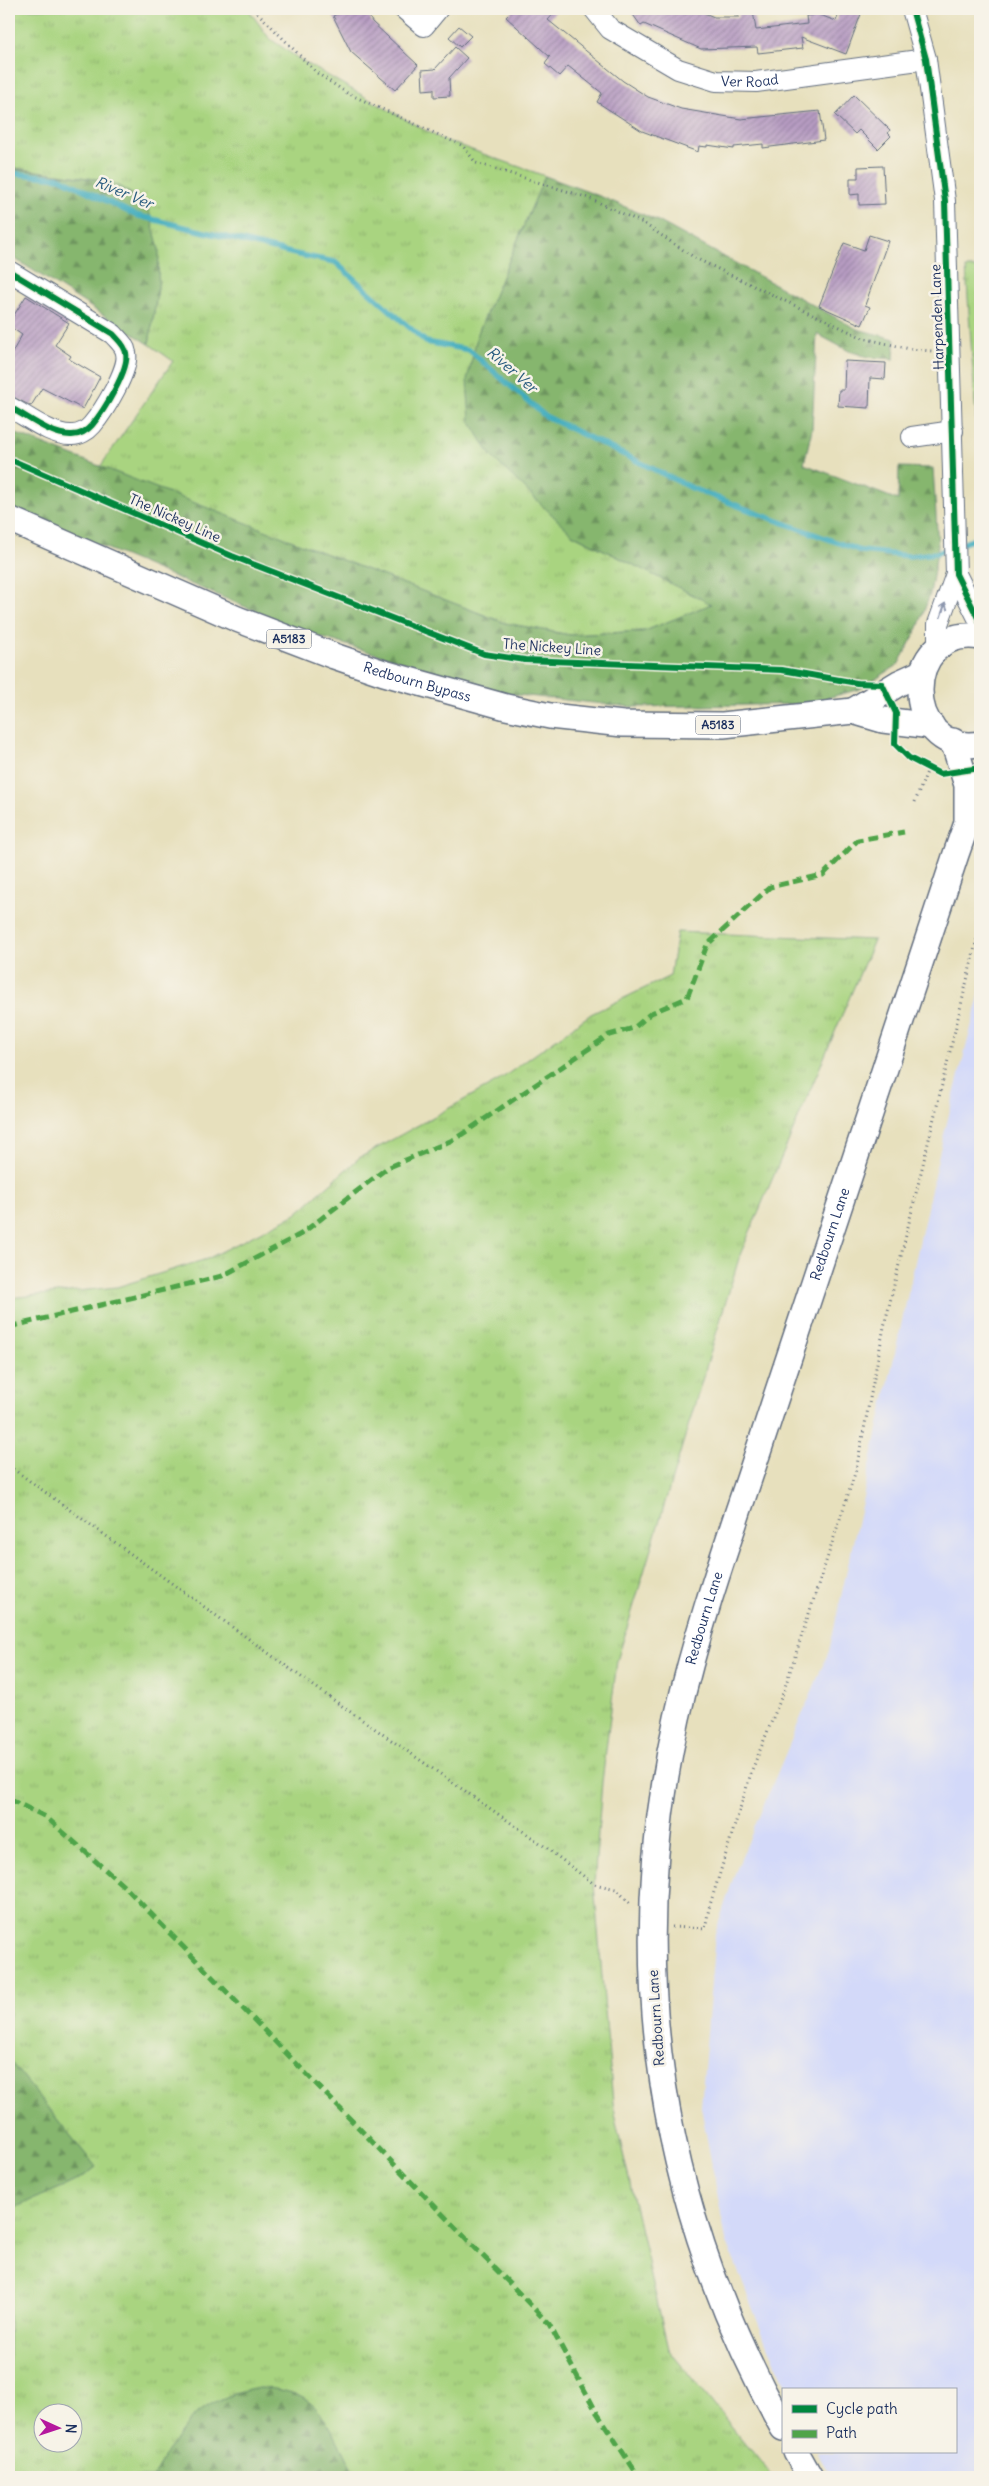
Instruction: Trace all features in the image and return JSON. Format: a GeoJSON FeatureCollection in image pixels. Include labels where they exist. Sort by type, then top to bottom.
{"type":"FeatureCollection","features":[{"type":"Feature","properties":{"kind":"main road","name":"Redbourn Bypass"},"geometry":{"type":"LineString","coordinates":[[9,519],[237,619],[334,656],[394,676],[506,707],[550,716],[623,724],[689,726],[853,711],[883,720],[932,726]]}},
{"type":"Feature","properties":{"kind":"main road"},"geometry":{"type":"LineString","coordinates":[[980,637],[960,637],[938,649],[928,659],[921,673],[918,688],[919,702],[932,726],[952,741],[964,744],[980,744]]}},
{"type":"Feature","properties":{"kind":"main road","name":"Redbourn Bypass"},"geometry":{"type":"LineString","coordinates":[[853,711],[899,683],[921,673]]}},
{"type":"Feature","properties":{"kind":"main road","name":"Redbourn Lane"},"geometry":{"type":"LineString","coordinates":[[952,741],[964,769],[967,784],[967,823]]}},
{"type":"Feature","properties":{"kind":"main road","name":"Redbourn Lane"},"geometry":{"type":"LineString","coordinates":[[782,2426],[746,2356],[717,2290],[682,2184],[666,2110],[656,2040],[651,1925],[664,1786],[678,1716],[699,1637],[951,851],[980,802]]}},
{"type":"Feature","properties":{"kind":"main road"},"geometry":{"type":"LineString","coordinates":[[797,2454],[810,2477]]}},
{"type":"Feature","properties":{"kind":"street"},"geometry":{"type":"LineString","coordinates":[[404,9],[424,26],[438,9]]}},
{"type":"Feature","properties":{"kind":"street","name":"Ver Road"},"geometry":{"type":"LineString","coordinates":[[594,9],[610,29],[678,69],[716,81],[756,82],[926,59]]}},
{"type":"Feature","properties":{"kind":"street","name":"Harpenden Lane"},"geometry":{"type":"LineString","coordinates":[[912,9],[926,59],[945,201],[956,574],[938,624],[938,649]]}},
{"type":"Feature","properties":{"kind":"street"},"geometry":{"type":"LineString","coordinates":[[9,271],[113,334],[122,344],[126,353],[126,363],[121,377],[91,427],[82,433],[60,435],[9,407]]}},
{"type":"Feature","properties":{"kind":"street"},"geometry":{"type":"LineString","coordinates":[[912,437],[953,431]]}},
{"type":"Feature","properties":{"kind":"street","name":"Harpenden Lane"},"geometry":{"type":"LineString","coordinates":[[956,574],[980,622]]}},
{"type":"Feature","properties":{"kind":"path"},"geometry":{"type":"LineString","coordinates":[[254,9],[317,73],[347,93],[463,146],[476,163],[589,198],[643,223],[695,258],[863,338],[910,350],[950,351]]}},
{"type":"Feature","properties":{"kind":"path"},"geometry":{"type":"LineString","coordinates":[[915,802],[925,767],[940,774],[964,769]]}},
{"type":"Feature","properties":{"kind":"path"},"geometry":{"type":"LineString","coordinates":[[9,1466],[332,1699],[540,1843],[594,1884],[616,1889],[651,1925],[705,1929],[709,1908],[752,1770],[783,1693],[856,1470],[884,1327],[980,926]]}},
{"type":"Feature","properties":{"kind":"shaded area"},"geometry":{"type":"Polygon","coordinates":[[[980,992],[980,2477],[832,2477],[818,2454],[956,2454],[956,2388],[787,2388],[768,2348],[726,2240],[701,2107],[715,1934],[735,1873],[829,1651],[939,1154],[980,992]]]}},
{"type":"Feature","properties":{"kind":"green space"},"geometry":{"type":"Polygon","coordinates":[[[9,9],[248,9],[269,38],[299,59],[374,102],[441,139],[545,176],[478,333],[572,534],[712,604],[645,631],[570,635],[505,623],[100,467],[173,361],[149,344],[158,288],[110,181],[15,168],[9,159],[9,9]]]}},
{"type":"Feature","properties":{"kind":"green space"},"geometry":{"type":"Polygon","coordinates":[[[9,168],[110,181],[147,203],[159,249],[158,288],[149,344],[9,255],[9,168]]]}},
{"type":"Feature","properties":{"kind":"green space"},"geometry":{"type":"Polygon","coordinates":[[[545,176],[602,197],[658,221],[857,329],[895,339],[894,359],[868,357],[849,351],[817,334],[812,429],[804,464],[898,500],[899,467],[933,468],[938,546],[930,594],[918,628],[898,665],[860,689],[805,704],[632,707],[509,694],[307,633],[9,507],[9,431],[505,623],[570,635],[645,631],[711,604],[572,534],[491,456],[470,421],[467,380],[478,333],[545,176]]]}},
{"type":"Feature","properties":{"kind":"green space"},"geometry":{"type":"Polygon","coordinates":[[[966,268],[980,268],[980,477],[966,268]]]}},
{"type":"Feature","properties":{"kind":"green space"},"geometry":{"type":"Polygon","coordinates":[[[677,932],[874,940],[740,1255],[617,1661],[602,1782],[594,1884],[614,2114],[668,2349],[773,2477],[9,2477],[9,1298],[117,1287],[207,1259],[296,1214],[359,1158],[498,1081],[591,1014],[670,976],[677,932]]]}},
{"type":"Feature","properties":{"kind":"green space"},"geometry":{"type":"Polygon","coordinates":[[[9,2060],[96,2167],[76,2181],[30,2200],[9,2212],[9,2060]]]}},
{"type":"Feature","properties":{"kind":"green space"},"geometry":{"type":"Polygon","coordinates":[[[259,2388],[281,2390],[298,2395],[322,2414],[356,2477],[153,2477],[173,2443],[193,2418],[205,2408],[220,2400],[259,2388]]]}},
{"type":"Feature","properties":{"kind":"building"},"geometry":{"type":"Polygon","coordinates":[[[347,9],[365,9],[372,22],[418,65],[395,90],[351,52],[333,16],[347,9]]]}},
{"type":"Feature","properties":{"kind":"building"},"geometry":{"type":"Polygon","coordinates":[[[514,9],[558,9],[548,20],[623,81],[648,97],[681,109],[741,119],[820,111],[824,140],[763,148],[763,144],[734,147],[734,149],[707,145],[707,147],[699,146],[698,152],[642,131],[597,102],[602,93],[568,66],[559,76],[545,64],[550,57],[506,17],[514,9]]]}},
{"type":"Feature","properties":{"kind":"building"},"geometry":{"type":"Polygon","coordinates":[[[629,9],[695,9],[714,17],[739,17],[738,14],[753,11],[756,30],[807,24],[806,16],[817,14],[836,21],[841,9],[861,14],[846,54],[801,37],[803,48],[758,53],[757,47],[701,49],[644,24],[641,26],[629,9]]]}},
{"type":"Feature","properties":{"kind":"building"},"geometry":{"type":"Polygon","coordinates":[[[459,26],[471,36],[460,47],[449,37],[459,26]]]}},
{"type":"Feature","properties":{"kind":"building"},"geometry":{"type":"Polygon","coordinates":[[[455,47],[467,58],[449,78],[450,96],[434,97],[434,89],[423,90],[422,70],[435,69],[455,47]]]}},
{"type":"Feature","properties":{"kind":"building"},"geometry":{"type":"Polygon","coordinates":[[[854,95],[890,130],[888,133],[891,136],[878,149],[859,130],[855,134],[835,115],[854,95]]]}},
{"type":"Feature","properties":{"kind":"building"},"geometry":{"type":"Polygon","coordinates":[[[883,166],[885,204],[859,205],[859,194],[850,195],[850,178],[858,178],[858,167],[883,166]]]}},
{"type":"Feature","properties":{"kind":"building"},"geometry":{"type":"Polygon","coordinates":[[[869,235],[888,241],[865,305],[870,307],[862,325],[819,306],[844,243],[864,250],[869,235]]]}},
{"type":"Feature","properties":{"kind":"building"},"geometry":{"type":"Polygon","coordinates":[[[26,296],[69,323],[55,345],[71,356],[69,359],[100,377],[83,409],[42,388],[31,406],[9,395],[9,358],[22,335],[9,326],[9,323],[26,296]]]}},
{"type":"Feature","properties":{"kind":"building"},"geometry":{"type":"Polygon","coordinates":[[[845,361],[886,363],[885,379],[870,378],[869,408],[838,406],[839,390],[844,390],[845,361]]]}},
{"type":"Feature","properties":{"kind":"waterway","name":"River Ver"},"geometry":{"type":"LineString","coordinates":[[9,173],[60,178],[135,215],[335,262],[426,342],[469,350],[545,416],[692,488],[759,514],[861,551],[909,556],[937,553],[980,537]]}},
{"type":"Feature","properties":{"kind":"marked path"},"geometry":{"type":"LineString","coordinates":[[9,1327],[222,1276],[301,1234],[387,1168],[455,1139],[609,1035],[634,1028],[651,1013],[687,998],[707,945],[770,887],[823,875],[858,840],[904,832]]}},
{"type":"Feature","properties":{"kind":"marked path"},"geometry":{"type":"LineString","coordinates":[[976,856],[980,858]]}},
{"type":"Feature","properties":{"kind":"marked path"},"geometry":{"type":"LineString","coordinates":[[9,1799],[46,1817],[127,1889],[549,2324],[597,2413],[639,2477]]}},
{"type":"Feature","properties":{"kind":"cycle path"},"geometry":{"type":"LineString","coordinates":[[912,9],[926,59],[945,201],[956,574],[980,622]]}},
{"type":"Feature","properties":{"kind":"cycle path"},"geometry":{"type":"LineString","coordinates":[[9,271],[113,334],[121,343],[126,353],[124,369],[115,390],[103,411],[85,431],[72,435],[56,432],[39,425],[9,407]]}},
{"type":"Feature","properties":{"kind":"cycle path","name":"The Nickey Line"},"geometry":{"type":"LineString","coordinates":[[9,459],[232,556],[484,654],[525,660],[782,670],[857,683],[882,684],[896,713],[895,744],[909,758],[940,774],[980,768]]}}]}
